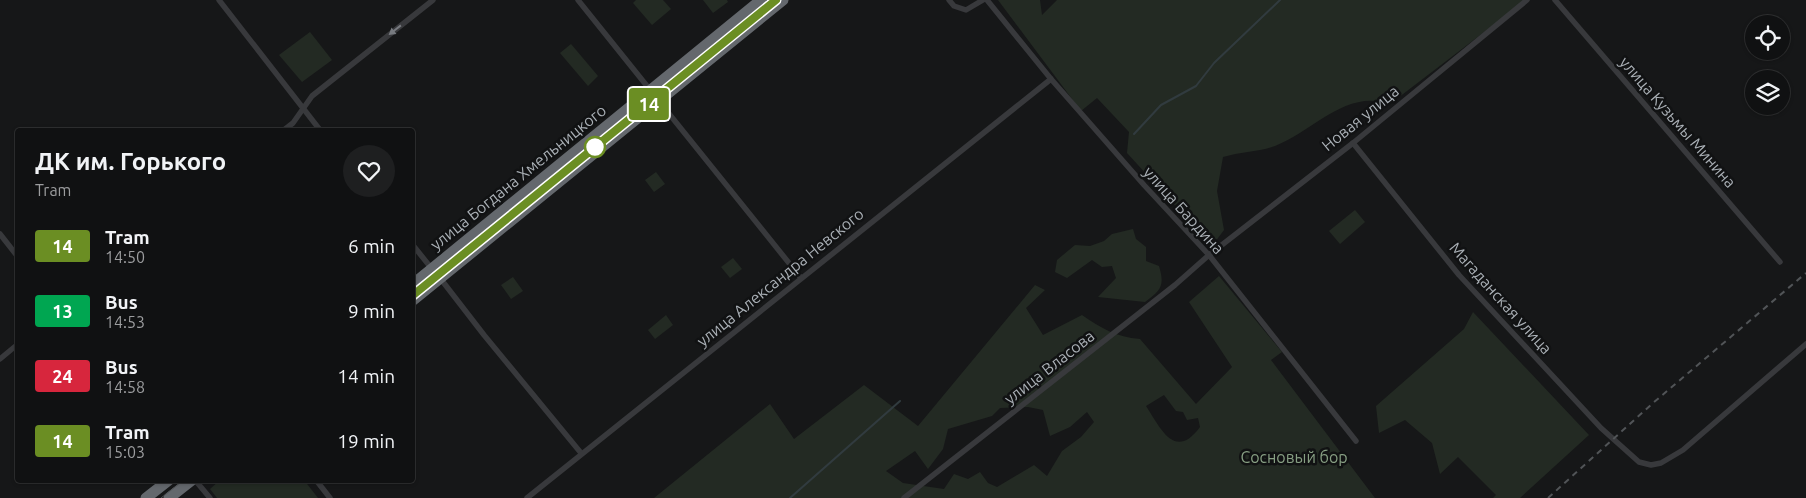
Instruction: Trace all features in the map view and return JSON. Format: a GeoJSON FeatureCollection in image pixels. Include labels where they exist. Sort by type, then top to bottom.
{"type":"FeatureCollection","features":[{"type":"Feature","properties":{"kind":"highway","name":"улица Богдана Хмельницкого"},"geometry":{"type":"LineString","coordinates":[[415,283],[761,0]]}},
{"type":"Feature","properties":{"kind":"highway","name":"улица Богдана Хмельницкого"},"geometry":{"type":"LineString","coordinates":[[415,299],[783,0]]}},
{"type":"Feature","properties":{"kind":"highway"},"geometry":{"type":"LineString","coordinates":[[146,498],[165,483]]}},
{"type":"Feature","properties":{"kind":"highway"},"geometry":{"type":"LineString","coordinates":[[169,498],[189,483]]}},
{"type":"Feature","properties":{"kind":"street"},"geometry":{"type":"LineString","coordinates":[[219,0],[318,128]]}},
{"type":"Feature","properties":{"kind":"street"},"geometry":{"type":"LineString","coordinates":[[287,128],[293,124],[312,96],[433,0]]}},
{"type":"Feature","properties":{"kind":"street"},"geometry":{"type":"LineString","coordinates":[[578,0],[801,278]]}},
{"type":"Feature","properties":{"kind":"street"},"geometry":{"type":"LineString","coordinates":[[949,0],[954,6],[966,10],[983,0]]}},
{"type":"Feature","properties":{"kind":"street","name":"улица Бардина"},"geometry":{"type":"LineString","coordinates":[[987,0],[1051,79],[1144,186],[1210,255],[1217,267],[1356,441]]}},
{"type":"Feature","properties":{"kind":"street","name":"Новая улица"},"geometry":{"type":"LineString","coordinates":[[1210,255],[1353,143],[1527,0]]}},
{"type":"Feature","properties":{"kind":"street","name":"улица Кузьмы Минина"},"geometry":{"type":"LineString","coordinates":[[1555,0],[1780,262]]}},
{"type":"Feature","properties":{"kind":"street","name":"улица Александра Невского"},"geometry":{"type":"LineString","coordinates":[[527,498],[1051,79]]}},
{"type":"Feature","properties":{"kind":"street","name":"Магаданская улица"},"geometry":{"type":"LineString","coordinates":[[1353,143],[1459,275],[1601,428],[1639,462],[1651,465],[1661,463],[1683,450],[1806,344]]}},
{"type":"Feature","properties":{"kind":"street"},"geometry":{"type":"LineString","coordinates":[[0,234],[15,252]]}},
{"type":"Feature","properties":{"kind":"street"},"geometry":{"type":"LineString","coordinates":[[415,248],[581,453]]}},
{"type":"Feature","properties":{"kind":"street","name":"улица Власова"},"geometry":{"type":"LineString","coordinates":[[904,498],[1168,291],[1210,255]]}},
{"type":"Feature","properties":{"kind":"street"},"geometry":{"type":"LineString","coordinates":[[0,358],[15,346]]}},
{"type":"Feature","properties":{"kind":"street"},"geometry":{"type":"LineString","coordinates":[[196,483],[210,498]]}},
{"type":"Feature","properties":{"kind":"street"},"geometry":{"type":"LineString","coordinates":[[318,483],[330,498]]}},
{"type":"Feature","properties":{"kind":"green space"},"geometry":{"type":"Polygon","coordinates":[[[636,0],[663,0],[671,9],[652,25],[633,3],[636,0]]]}},
{"type":"Feature","properties":{"kind":"green space"},"geometry":{"type":"Polygon","coordinates":[[[703,0],[727,0],[728,2],[713,13],[703,0]]]}},
{"type":"Feature","properties":{"kind":"green space"},"geometry":{"type":"Polygon","coordinates":[[[998,0],[1040,0],[1042,15],[1057,0],[1526,0],[1390,104],[1374,101],[1359,102],[1330,114],[1275,146],[1223,157],[1217,191],[1224,230],[1212,246],[1127,153],[1129,132],[1097,98],[1081,111],[998,0]]]}},
{"type":"Feature","properties":{"kind":"green space"},"geometry":{"type":"Polygon","coordinates":[[[310,32],[332,60],[302,82],[279,55],[310,32]]]}},
{"type":"Feature","properties":{"kind":"green space"},"geometry":{"type":"Polygon","coordinates":[[[571,44],[598,76],[588,86],[560,53],[571,44]]]}},
{"type":"Feature","properties":{"kind":"green space"},"geometry":{"type":"Polygon","coordinates":[[[656,172],[665,184],[654,192],[645,180],[656,172]]]}},
{"type":"Feature","properties":{"kind":"green space"},"geometry":{"type":"Polygon","coordinates":[[[1355,210],[1365,222],[1340,244],[1329,231],[1355,210]]]}},
{"type":"Feature","properties":{"kind":"green space"},"geometry":{"type":"Polygon","coordinates":[[[1133,229],[1136,239],[1146,247],[1146,261],[1159,266],[1162,278],[1158,291],[1145,302],[1098,297],[1116,278],[1112,266],[1102,267],[1092,260],[1067,278],[1055,272],[1057,260],[1075,245],[1090,246],[1104,241],[1112,234],[1133,229]]]}},
{"type":"Feature","properties":{"kind":"green space"},"geometry":{"type":"Polygon","coordinates":[[[733,258],[742,269],[730,278],[721,267],[733,258]]]}},
{"type":"Feature","properties":{"kind":"green space","name":"Сосновый бор"},"geometry":{"type":"Polygon","coordinates":[[[1219,276],[1282,352],[1271,360],[1375,498],[654,498],[770,404],[794,439],[864,385],[918,426],[1035,285],[1045,290],[1026,308],[1043,335],[1082,315],[1109,331],[1140,339],[1196,404],[1232,367],[1189,302],[1219,276]],[[1164,395],[1146,406],[1157,424],[1169,438],[1176,441],[1183,441],[1191,437],[1200,427],[1198,418],[1187,420],[1183,412],[1176,411],[1164,395]],[[1028,407],[1000,408],[992,416],[948,429],[943,449],[928,469],[915,451],[886,471],[903,483],[944,489],[954,474],[968,479],[980,472],[988,483],[997,487],[1034,465],[1047,476],[1062,451],[1081,437],[1094,422],[1087,412],[1070,427],[1050,436],[1043,410],[1028,407]]]}},
{"type":"Feature","properties":{"kind":"green space"},"geometry":{"type":"Polygon","coordinates":[[[513,277],[523,291],[511,299],[501,285],[513,277]]]}},
{"type":"Feature","properties":{"kind":"green space"},"geometry":{"type":"Polygon","coordinates":[[[1473,312],[1589,435],[1520,498],[1493,498],[1496,495],[1458,457],[1440,474],[1432,443],[1405,420],[1379,433],[1376,406],[1464,329],[1473,312]]]}},
{"type":"Feature","properties":{"kind":"green space"},"geometry":{"type":"Polygon","coordinates":[[[666,315],[673,325],[655,339],[648,330],[666,315]]]}},
{"type":"Feature","properties":{"kind":"green space"},"geometry":{"type":"Polygon","coordinates":[[[217,483],[306,483],[318,498],[217,498],[210,489],[217,483]]]}},
{"type":"Feature","properties":{"kind":"waterway"},"geometry":{"type":"LineString","coordinates":[[1134,134],[1161,105],[1196,86],[1214,63],[1280,0]]}},
{"type":"Feature","properties":{"kind":"waterway"},"geometry":{"type":"LineString","coordinates":[[790,498],[900,401]]}},
{"type":"Feature","properties":{"kind":"tram line"},"geometry":{"type":"LineString","coordinates":[[415,294],[776,0]]}},
{"type":"Feature","properties":{"kind":"tram line","name":"14"},"geometry":{"type":"LineString","coordinates":[[415,294],[776,0]]}},
{"type":"Feature","properties":{"kind":"tram line"},"geometry":{"type":"LineString","coordinates":[[161,498],[180,483]]}},
{"type":"Feature","properties":{"kind":"railway"},"geometry":{"type":"LineString","coordinates":[[1548,498],[1653,403],[1806,273]]}}]}
